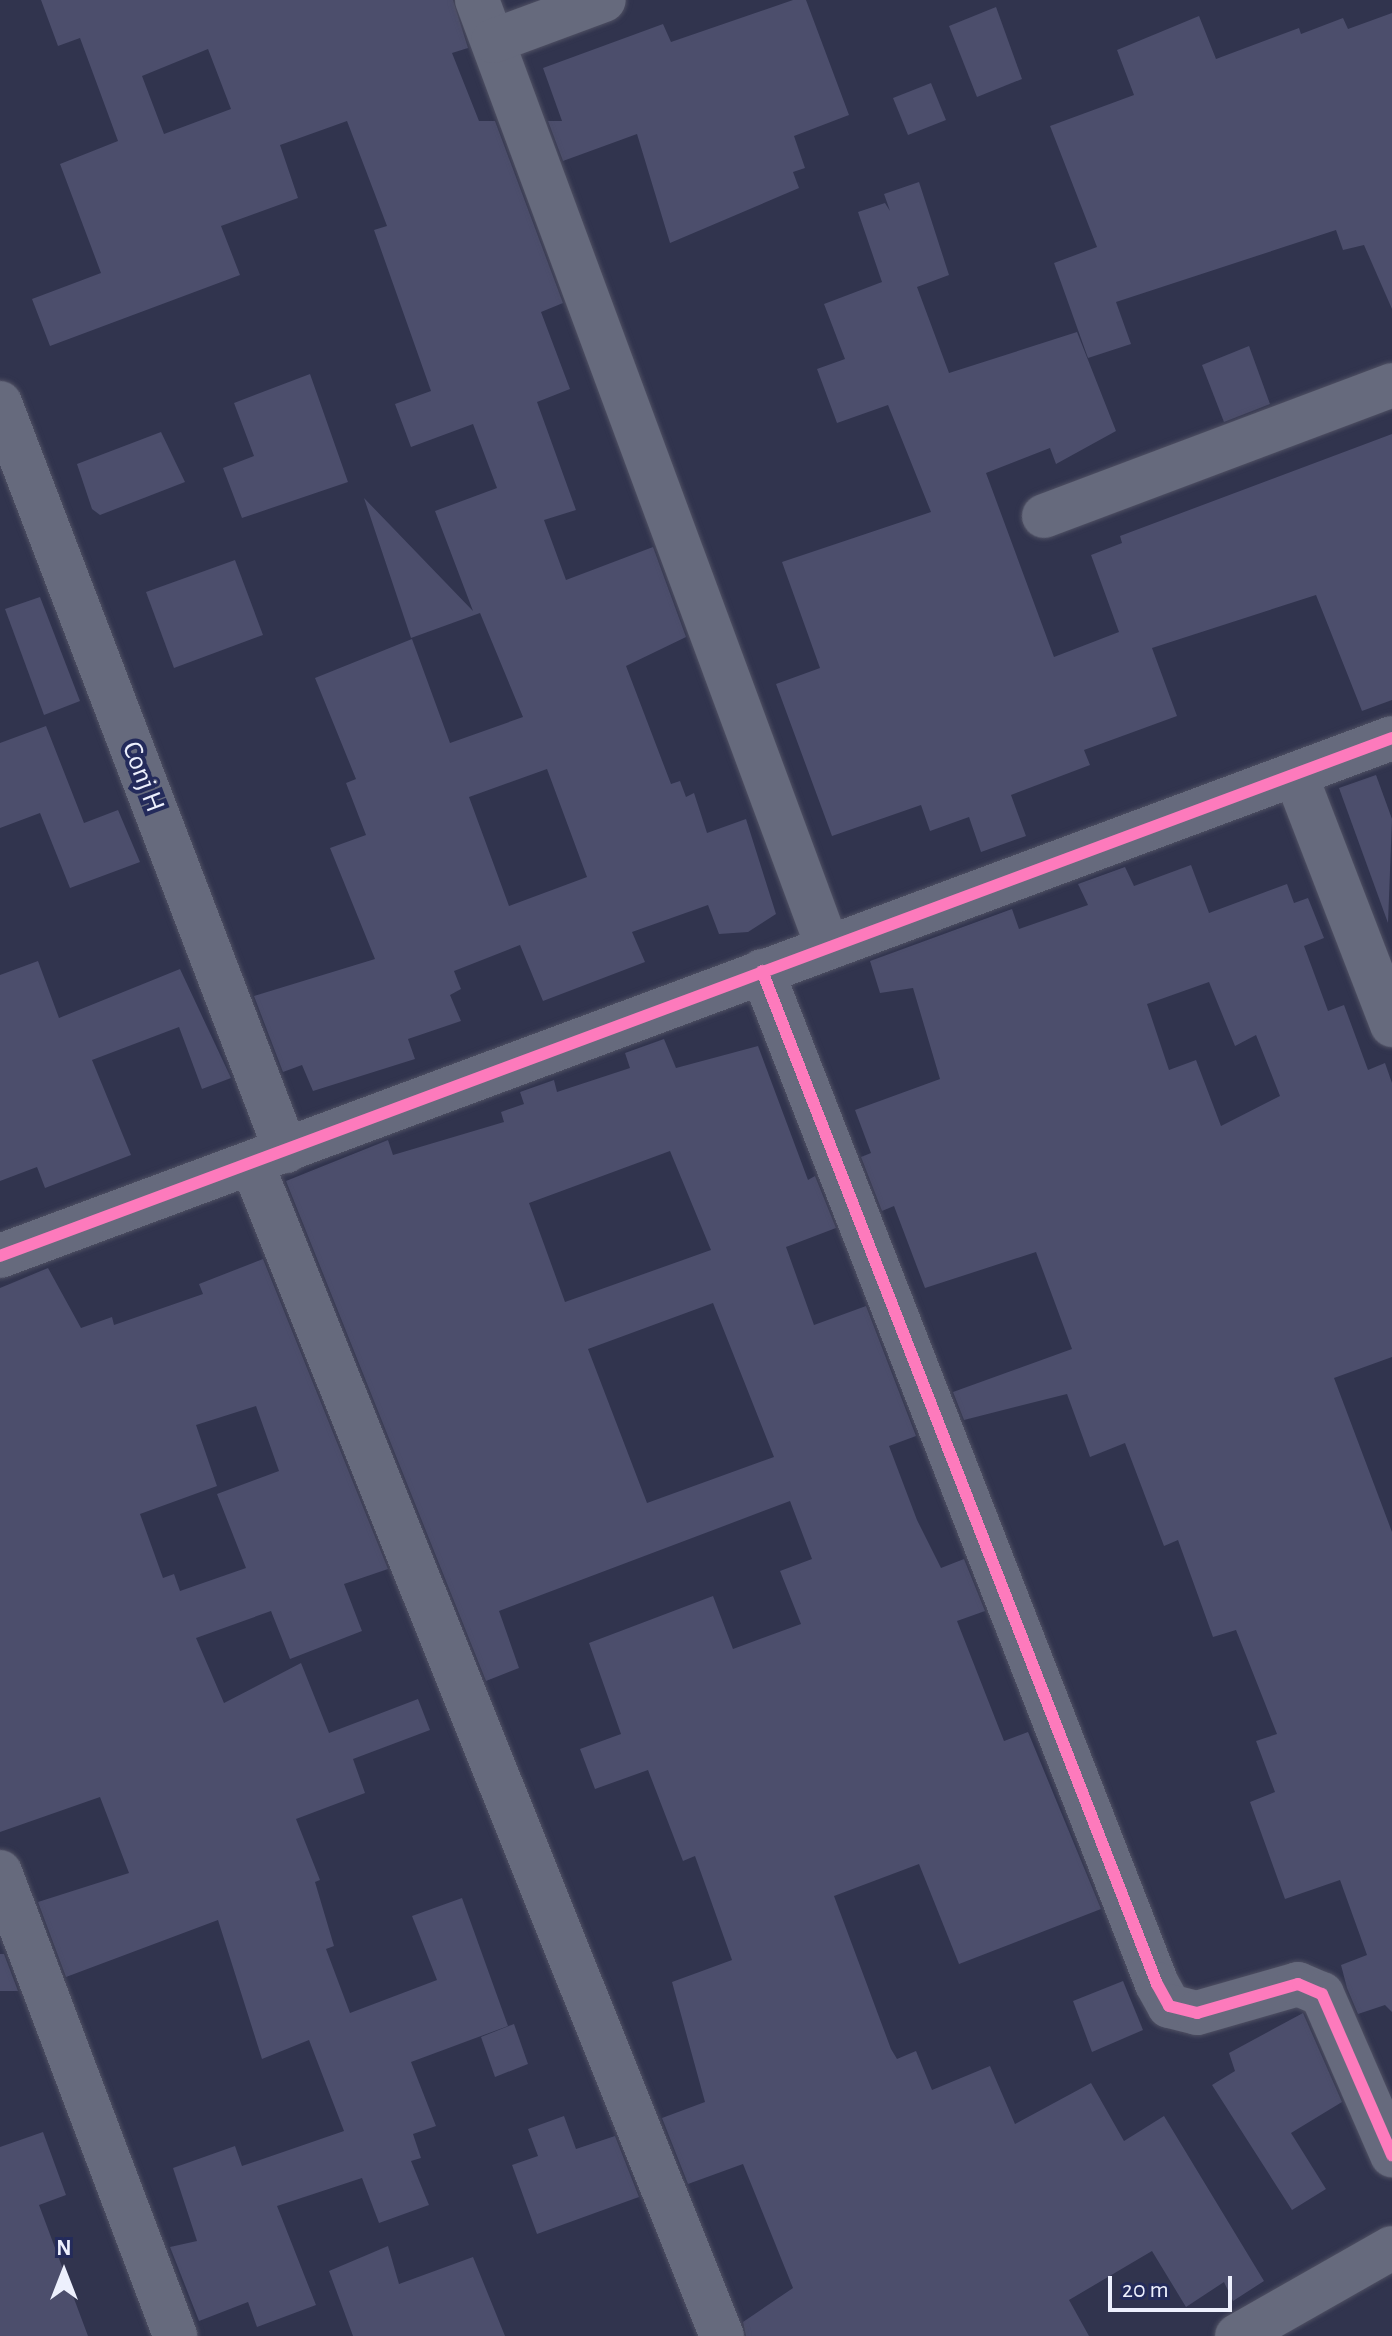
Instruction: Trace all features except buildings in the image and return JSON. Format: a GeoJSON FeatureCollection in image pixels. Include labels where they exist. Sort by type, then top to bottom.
{"type":"FeatureCollection","features":[{"type":"Feature","properties":{"kind":"street"},"geometry":{"type":"LineString","coordinates":[[477,0],[827,945]]}},
{"type":"Feature","properties":{"kind":"street"},"geometry":{"type":"LineString","coordinates":[[493,41],[604,0]]}},
{"type":"Feature","properties":{"kind":"street"},"geometry":{"type":"LineString","coordinates":[[1044,516],[1392,385]]}},
{"type":"Feature","properties":{"kind":"street","name":"Conj H"},"geometry":{"type":"LineString","coordinates":[[0,403],[269,1158],[722,2336]]}},
{"type":"Feature","properties":{"kind":"street"},"geometry":{"type":"LineString","coordinates":[[0,1256],[269,1158],[827,945],[1296,776],[1392,738]]}},
{"type":"Feature","properties":{"kind":"street"},"geometry":{"type":"LineString","coordinates":[[1296,776],[1392,1025]]}},
{"type":"Feature","properties":{"kind":"street"},"geometry":{"type":"LineString","coordinates":[[762,971],[1157,1984],[1169,2006],[1197,2013],[1298,1984],[1322,1994],[1392,2155]]}},
{"type":"Feature","properties":{"kind":"street"},"geometry":{"type":"LineString","coordinates":[[0,1872],[175,2336]]}},
{"type":"Feature","properties":{"kind":"street"},"geometry":{"type":"LineString","coordinates":[[1237,2336],[1392,2248]]}},
{"type":"Feature","properties":{"kind":"cycle path"},"geometry":{"type":"LineString","coordinates":[[0,1256],[1392,738]]}},
{"type":"Feature","properties":{"kind":"cycle path"},"geometry":{"type":"LineString","coordinates":[[762,971],[1157,1984],[1169,2006],[1197,2013],[1298,1984],[1322,1994],[1392,2155]]}}]}
